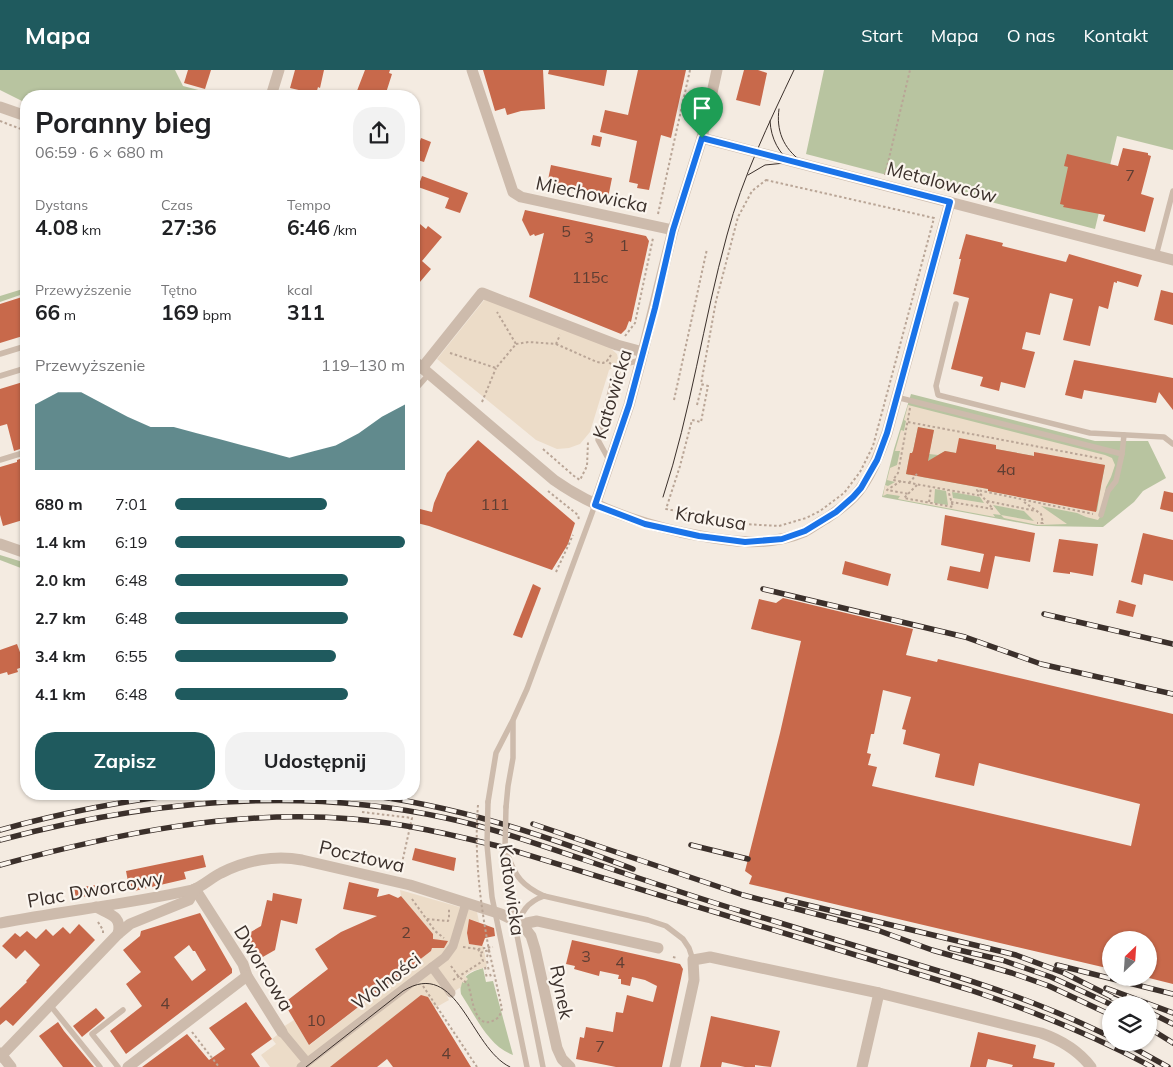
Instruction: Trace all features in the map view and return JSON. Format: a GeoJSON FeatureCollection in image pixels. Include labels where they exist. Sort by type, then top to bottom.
{"type":"FeatureCollection","features":[{"type":"Feature","properties":{"kind":"street"},"geometry":{"type":"LineString","coordinates":[[273,90],[278,70]]}},
{"type":"Feature","properties":{"kind":"street","name":"Miechowicka"},"geometry":{"type":"LineString","coordinates":[[472,70],[513,192],[521,197],[673,230]]}},
{"type":"Feature","properties":{"kind":"street","name":"Katowicka"},"geometry":{"type":"LineString","coordinates":[[595,505],[642,356],[673,230],[702,138],[717,70]]}},
{"type":"Feature","properties":{"kind":"street"},"geometry":{"type":"LineString","coordinates":[[0,107],[20,114]]}},
{"type":"Feature","properties":{"kind":"street","name":"Metalowców"},"geometry":{"type":"LineString","coordinates":[[702,138],[1173,260]]}},
{"type":"Feature","properties":{"kind":"street","name":"Krakusa"},"geometry":{"type":"LineString","coordinates":[[422,368],[554,480],[577,496],[595,505],[652,526],[727,541],[745,542],[782,539],[805,531],[836,512],[861,488],[877,460],[887,433],[950,202]]}},
{"type":"Feature","properties":{"kind":"street"},"geometry":{"type":"LineString","coordinates":[[422,368],[482,293],[642,356]]}},
{"type":"Feature","properties":{"kind":"street"},"geometry":{"type":"LineString","coordinates":[[0,544],[20,551]]}},
{"type":"Feature","properties":{"kind":"street","name":"Pocztowa"},"geometry":{"type":"LineString","coordinates":[[195,889],[227,870],[267,858],[290,857],[410,885],[501,914],[519,928]]}},
{"type":"Feature","properties":{"kind":"street"},"geometry":{"type":"LineString","coordinates":[[12,1067],[1,1055],[118,934],[130,924],[189,900],[195,889]]}},
{"type":"Feature","properties":{"kind":"street","name":"Plac Dworcowy"},"geometry":{"type":"LineString","coordinates":[[0,923],[195,889]]}},
{"type":"Feature","properties":{"kind":"street","name":"Dworcowa"},"geometry":{"type":"LineString","coordinates":[[195,889],[243,964],[247,976],[304,1065]]}},
{"type":"Feature","properties":{"kind":"street","name":"Wolności"},"geometry":{"type":"LineString","coordinates":[[304,1065],[444,957],[453,946],[466,903]]}},
{"type":"Feature","properties":{"kind":"street"},"geometry":{"type":"LineString","coordinates":[[96,907],[116,919],[120,925],[118,934]]}},
{"type":"Feature","properties":{"kind":"street"},"geometry":{"type":"LineString","coordinates":[[519,928],[537,921],[658,948]]}},
{"type":"Feature","properties":{"kind":"street","name":"Rynek"},"geometry":{"type":"LineString","coordinates":[[519,928],[531,936],[557,1048],[562,1059],[570,1067]]}},
{"type":"Feature","properties":{"kind":"street"},"geometry":{"type":"LineString","coordinates":[[675,1067],[694,980],[693,960],[710,957],[879,993],[1041,1033],[1056,1038],[1071,1047],[1091,1067]]}},
{"type":"Feature","properties":{"kind":"street"},"geometry":{"type":"LineString","coordinates":[[432,967],[448,989]]}},
{"type":"Feature","properties":{"kind":"street"},"geometry":{"type":"LineString","coordinates":[[128,1067],[247,976]]}},
{"type":"Feature","properties":{"kind":"street"},"geometry":{"type":"LineString","coordinates":[[862,1067],[879,993]]}},
{"type":"Feature","properties":{"kind":"lane"},"geometry":{"type":"LineString","coordinates":[[1156,256],[1173,191]]}},
{"type":"Feature","properties":{"kind":"lane"},"geometry":{"type":"LineString","coordinates":[[956,304],[936,386],[938,395],[1090,433],[1164,437],[1173,444]]}},
{"type":"Feature","properties":{"kind":"lane"},"geometry":{"type":"LineString","coordinates":[[0,354],[20,348]]}},
{"type":"Feature","properties":{"kind":"lane"},"geometry":{"type":"LineString","coordinates":[[610,462],[598,440],[612,385],[621,365],[642,356]]}},
{"type":"Feature","properties":{"kind":"lane"},"geometry":{"type":"LineString","coordinates":[[0,376],[20,370]]}},
{"type":"Feature","properties":{"kind":"lane"},"geometry":{"type":"LineString","coordinates":[[896,397],[1122,454]]}},
{"type":"Feature","properties":{"kind":"lane"},"geometry":{"type":"LineString","coordinates":[[1101,515],[1108,491],[1116,481],[1124,435]]}},
{"type":"Feature","properties":{"kind":"lane"},"geometry":{"type":"LineString","coordinates":[[0,460],[20,454]]}},
{"type":"Feature","properties":{"kind":"lane","name":"Katowicka"},"geometry":{"type":"LineString","coordinates":[[527,1067],[492,897],[487,845],[488,802],[496,753],[514,720],[527,690],[595,505]]}},
{"type":"Feature","properties":{"kind":"lane","name":"Katowicka"},"geometry":{"type":"LineString","coordinates":[[514,720],[513,758],[506,807],[508,887],[519,928],[543,1067]]}},
{"type":"Feature","properties":{"kind":"lane"},"geometry":{"type":"LineString","coordinates":[[506,847],[512,866],[519,879],[529,889],[544,896],[648,920],[666,926],[683,939],[689,948],[693,960]]}},
{"type":"Feature","properties":{"kind":"lane"},"geometry":{"type":"LineString","coordinates":[[519,928],[520,914],[527,905],[544,896]]}},
{"type":"Feature","properties":{"kind":"lane"},"geometry":{"type":"LineString","coordinates":[[50,1005],[100,1067]]}},
{"type":"Feature","properties":{"kind":"lane"},"geometry":{"type":"LineString","coordinates":[[118,1067],[92,1034],[123,1010]]}},
{"type":"Feature","properties":{"kind":"path"},"geometry":{"type":"LineString","coordinates":[[626,334],[634,323],[690,70]]}},
{"type":"Feature","properties":{"kind":"path"},"geometry":{"type":"LineString","coordinates":[[884,177],[910,70]]}},
{"type":"Feature","properties":{"kind":"path"},"geometry":{"type":"LineString","coordinates":[[0,121],[20,129]]}},
{"type":"Feature","properties":{"kind":"path"},"geometry":{"type":"LineString","coordinates":[[698,405],[702,385],[700,384],[716,301],[738,217],[752,191],[766,180],[934,218],[873,446],[853,482],[833,503],[806,518],[779,526],[743,524],[666,509],[692,420],[701,422],[708,386],[702,385]]}},
{"type":"Feature","properties":{"kind":"path"},"geometry":{"type":"LineString","coordinates":[[674,400],[707,249]]}},
{"type":"Feature","properties":{"kind":"path"},"geometry":{"type":"LineString","coordinates":[[482,293],[494,306],[516,344]]}},
{"type":"Feature","properties":{"kind":"path"},"geometry":{"type":"LineString","coordinates":[[556,344],[565,325]]}},
{"type":"Feature","properties":{"kind":"path"},"geometry":{"type":"LineString","coordinates":[[482,402],[496,368],[516,344],[529,342],[556,344],[597,362],[603,363],[607,361]]}},
{"type":"Feature","properties":{"kind":"path"},"geometry":{"type":"LineString","coordinates":[[446,355],[449,353],[496,368]]}},
{"type":"Feature","properties":{"kind":"path"},"geometry":{"type":"LineString","coordinates":[[910,410],[898,473],[893,480],[982,496]]}},
{"type":"Feature","properties":{"kind":"path"},"geometry":{"type":"LineString","coordinates":[[908,422],[1088,456]]}},
{"type":"Feature","properties":{"kind":"path"},"geometry":{"type":"LineString","coordinates":[[543,449],[580,480],[587,466],[589,455],[588,442]]}},
{"type":"Feature","properties":{"kind":"path"},"geometry":{"type":"LineString","coordinates":[[909,483],[918,474]]}},
{"type":"Feature","properties":{"kind":"path"},"geometry":{"type":"LineString","coordinates":[[901,481],[887,490],[909,494]]}},
{"type":"Feature","properties":{"kind":"path"},"geometry":{"type":"LineString","coordinates":[[917,484],[904,498],[953,507],[948,490]]}},
{"type":"Feature","properties":{"kind":"path"},"geometry":{"type":"LineString","coordinates":[[929,503],[931,487]]}},
{"type":"Feature","properties":{"kind":"path"},"geometry":{"type":"LineString","coordinates":[[951,502],[993,509],[977,490],[1101,515]]}},
{"type":"Feature","properties":{"kind":"path"},"geometry":{"type":"LineString","coordinates":[[1022,500],[1041,514],[1043,523],[1038,523]]}},
{"type":"Feature","properties":{"kind":"path"},"geometry":{"type":"LineString","coordinates":[[986,501],[1036,511]]}},
{"type":"Feature","properties":{"kind":"path"},"geometry":{"type":"LineString","coordinates":[[562,503],[578,516],[580,522]]}},
{"type":"Feature","properties":{"kind":"path"},"geometry":{"type":"LineString","coordinates":[[556,572],[576,530]]}},
{"type":"Feature","properties":{"kind":"path"},"geometry":{"type":"LineString","coordinates":[[444,957],[458,976],[466,981],[469,986],[476,1016],[486,1021],[497,1019],[501,1015],[502,1009],[489,950],[478,878],[476,833],[478,800]]}},
{"type":"Feature","properties":{"kind":"path"},"geometry":{"type":"LineString","coordinates":[[362,812],[412,818],[400,874]]}},
{"type":"Feature","properties":{"kind":"path"},"geometry":{"type":"LineString","coordinates":[[408,894],[435,931],[453,946],[478,949],[483,961],[458,976],[448,989],[431,996]]}},
{"type":"Feature","properties":{"kind":"path"},"geometry":{"type":"LineString","coordinates":[[426,919],[448,921],[449,906]]}},
{"type":"Feature","properties":{"kind":"path"},"geometry":{"type":"LineString","coordinates":[[90,919],[99,922],[103,930],[102,936]]}},
{"type":"Feature","properties":{"kind":"path"},"geometry":{"type":"LineString","coordinates":[[480,953],[489,950]]}},
{"type":"Feature","properties":{"kind":"path"},"geometry":{"type":"LineString","coordinates":[[487,957],[489,950]]}},
{"type":"Feature","properties":{"kind":"path"},"geometry":{"type":"LineString","coordinates":[[672,957],[677,958]]}},
{"type":"Feature","properties":{"kind":"path"},"geometry":{"type":"LineString","coordinates":[[487,960],[486,973],[489,978],[490,972],[487,966]]}},
{"type":"Feature","properties":{"kind":"path"},"geometry":{"type":"LineString","coordinates":[[416,978],[431,996],[477,1067]]}},
{"type":"Feature","properties":{"kind":"path"},"geometry":{"type":"LineString","coordinates":[[189,1028],[219,1067]]}},
{"type":"Feature","properties":{"kind":"green space"},"geometry":{"type":"Polygon","coordinates":[[[0,70],[175,70],[183,86],[198,90],[20,90],[20,100],[0,90],[0,70]]]}},
{"type":"Feature","properties":{"kind":"green space"},"geometry":{"type":"Polygon","coordinates":[[[824,70],[1173,70],[1173,150],[1117,136],[1095,229],[806,154],[824,70]]]}},
{"type":"Feature","properties":{"kind":"green space"},"geometry":{"type":"Polygon","coordinates":[[[20,290],[20,295],[0,302],[0,296],[20,290]]]}},
{"type":"Feature","properties":{"kind":"green space"},"geometry":{"type":"Polygon","coordinates":[[[911,394],[1095,441],[1148,441],[1166,478],[1143,491],[1134,502],[1103,527],[1037,526],[882,497],[911,394]]]}},
{"type":"Feature","properties":{"kind":"green space"},"geometry":{"type":"Polygon","coordinates":[[[0,555],[20,561],[20,568],[0,560],[0,555]]]}},
{"type":"Feature","properties":{"kind":"green space"},"geometry":{"type":"Polygon","coordinates":[[[483,968],[486,982],[493,981],[513,1055],[496,1045],[489,1037],[461,994],[461,984],[466,976],[483,968]]]}},
{"type":"Feature","properties":{"kind":"shaded area"},"geometry":{"type":"Polygon","coordinates":[[[485,299],[608,346],[617,354],[616,366],[609,370],[590,432],[580,444],[569,448],[557,449],[536,440],[437,359],[485,299]]]}},
{"type":"Feature","properties":{"kind":"shaded area"},"geometry":{"type":"Polygon","coordinates":[[[908,405],[1112,458],[1115,465],[1106,487],[1100,517],[1098,520],[1077,513],[1041,506],[1067,524],[1038,525],[1004,518],[1001,515],[993,514],[995,517],[898,499],[900,496],[887,494],[883,496],[885,485],[888,486],[895,482],[887,480],[890,468],[897,465],[900,451],[895,451],[901,430],[904,431],[906,421],[904,420],[908,405]],[[918,427],[913,451],[910,453],[906,474],[909,475],[912,473],[922,477],[988,489],[988,491],[1097,511],[1101,486],[1099,486],[1102,481],[1105,465],[1034,453],[1034,456],[996,449],[996,445],[956,453],[945,451],[938,455],[929,454],[934,430],[918,427]],[[935,489],[934,503],[948,505],[946,491],[935,489]],[[952,492],[953,498],[984,503],[980,497],[952,492]],[[993,505],[1001,515],[1034,521],[1024,511],[993,505]]]}},
{"type":"Feature","properties":{"kind":"shaded area"},"geometry":{"type":"Polygon","coordinates":[[[400,890],[477,912],[479,922],[469,919],[467,933],[469,944],[482,946],[483,944],[487,967],[472,971],[465,976],[468,979],[464,983],[462,982],[461,987],[447,996],[449,1000],[330,1067],[270,1067],[261,1055],[276,1044],[272,1039],[285,1029],[283,1027],[294,1020],[308,1043],[311,1044],[431,951],[436,939],[433,939],[429,930],[401,896],[400,890]]]}},
{"type":"Feature","properties":{"kind":"building"},"geometry":{"type":"Polygon","coordinates":[[[188,70],[211,70],[205,89],[184,83],[188,70]]]}},
{"type":"Feature","properties":{"kind":"building"},"geometry":{"type":"Polygon","coordinates":[[[295,70],[324,70],[320,88],[318,87],[317,90],[290,88],[295,70]]]}},
{"type":"Feature","properties":{"kind":"building"},"geometry":{"type":"Polygon","coordinates":[[[365,70],[390,70],[389,73],[392,74],[387,90],[357,90],[365,70]]]}},
{"type":"Feature","properties":{"kind":"building"},"geometry":{"type":"Polygon","coordinates":[[[483,70],[543,70],[545,109],[521,111],[507,115],[505,108],[495,111],[483,70]]]}},
{"type":"Feature","properties":{"kind":"building"},"geometry":{"type":"Polygon","coordinates":[[[549,70],[607,70],[604,86],[548,74],[549,70]]]}},
{"type":"Feature","properties":{"kind":"building"},"geometry":{"type":"Polygon","coordinates":[[[638,70],[686,70],[671,138],[661,135],[649,190],[637,188],[638,184],[629,182],[637,141],[600,132],[605,110],[628,115],[638,70]]]}},
{"type":"Feature","properties":{"kind":"building"},"geometry":{"type":"Polygon","coordinates":[[[744,70],[758,70],[767,73],[760,106],[736,100],[744,70]]]}},
{"type":"Feature","properties":{"kind":"building"},"geometry":{"type":"Polygon","coordinates":[[[593,135],[602,137],[600,147],[591,145],[593,135]]]}},
{"type":"Feature","properties":{"kind":"building"},"geometry":{"type":"Polygon","coordinates":[[[421,138],[431,142],[424,162],[420,161],[421,138]]]}},
{"type":"Feature","properties":{"kind":"building"},"geometry":{"type":"Polygon","coordinates":[[[1123,148],[1148,153],[1151,156],[1141,194],[1154,198],[1145,232],[1103,221],[1105,215],[1063,207],[1064,205],[1060,204],[1068,167],[1064,166],[1067,154],[1118,166],[1123,148]]]}},
{"type":"Feature","properties":{"kind":"building"},"geometry":{"type":"Polygon","coordinates":[[[551,165],[612,178],[608,198],[547,185],[551,165]]]}},
{"type":"Feature","properties":{"kind":"building"},"geometry":{"type":"Polygon","coordinates":[[[422,176],[468,193],[460,213],[445,208],[449,198],[420,188],[422,176]]]}},
{"type":"Feature","properties":{"kind":"building"},"geometry":{"type":"Polygon","coordinates":[[[525,210],[646,236],[649,241],[631,322],[629,321],[626,329],[621,334],[529,297],[544,233],[530,236],[522,220],[525,210]]]}},
{"type":"Feature","properties":{"kind":"building"},"geometry":{"type":"Polygon","coordinates":[[[420,224],[426,229],[428,226],[442,237],[422,261],[431,269],[420,282],[420,224]]]}},
{"type":"Feature","properties":{"kind":"building"},"geometry":{"type":"Polygon","coordinates":[[[966,234],[1003,243],[1002,246],[1066,262],[1069,254],[1142,275],[1138,287],[1117,281],[1117,283],[1114,282],[1108,309],[1099,306],[1090,346],[1063,340],[1073,299],[1050,293],[1040,335],[1026,332],[1022,349],[1035,352],[1025,388],[1001,382],[999,391],[980,386],[983,377],[951,369],[969,298],[953,294],[961,259],[959,259],[966,234]]]}},
{"type":"Feature","properties":{"kind":"building"},"geometry":{"type":"Polygon","coordinates":[[[1161,290],[1173,293],[1173,325],[1154,320],[1161,290]]]}},
{"type":"Feature","properties":{"kind":"building"},"geometry":{"type":"Polygon","coordinates":[[[20,298],[20,337],[0,343],[0,304],[20,298]]]}},
{"type":"Feature","properties":{"kind":"building"},"geometry":{"type":"Polygon","coordinates":[[[1074,360],[1173,378],[1173,410],[1159,392],[1156,403],[1084,390],[1082,399],[1065,395],[1074,360]]]}},
{"type":"Feature","properties":{"kind":"building"},"geometry":{"type":"Polygon","coordinates":[[[20,383],[20,449],[14,451],[7,424],[0,426],[0,389],[20,383]]]}},
{"type":"Feature","properties":{"kind":"building"},"geometry":{"type":"Polygon","coordinates":[[[918,427],[934,430],[928,461],[945,451],[956,453],[959,438],[996,445],[996,449],[1034,456],[1034,452],[1105,465],[1096,512],[906,474],[918,427]]]}},
{"type":"Feature","properties":{"kind":"building"},"geometry":{"type":"Polygon","coordinates":[[[478,440],[575,523],[568,544],[552,570],[420,524],[420,509],[432,512],[447,473],[478,440]]]}},
{"type":"Feature","properties":{"kind":"building"},"geometry":{"type":"Polygon","coordinates":[[[20,459],[20,521],[3,526],[0,515],[0,467],[17,462],[20,459]]]}},
{"type":"Feature","properties":{"kind":"building"},"geometry":{"type":"Polygon","coordinates":[[[1164,491],[1173,493],[1173,512],[1160,509],[1164,491]]]}},
{"type":"Feature","properties":{"kind":"building"},"geometry":{"type":"Polygon","coordinates":[[[945,515],[1035,533],[1030,562],[995,556],[988,589],[947,580],[950,566],[980,572],[984,554],[941,545],[945,515]]]}},
{"type":"Feature","properties":{"kind":"building"},"geometry":{"type":"Polygon","coordinates":[[[1143,533],[1173,540],[1173,581],[1144,574],[1142,585],[1131,582],[1143,533]]]}},
{"type":"Feature","properties":{"kind":"building"},"geometry":{"type":"Polygon","coordinates":[[[1059,539],[1098,544],[1093,576],[1070,572],[1070,574],[1053,572],[1059,539]]]}},
{"type":"Feature","properties":{"kind":"building"},"geometry":{"type":"Polygon","coordinates":[[[845,561],[891,574],[888,586],[842,574],[845,561]]]}},
{"type":"Feature","properties":{"kind":"building"},"geometry":{"type":"Polygon","coordinates":[[[533,584],[541,588],[522,638],[513,635],[533,584]]]}},
{"type":"Feature","properties":{"kind":"building"},"geometry":{"type":"Polygon","coordinates":[[[783,598],[913,629],[906,655],[937,662],[938,659],[1173,714],[1173,984],[1158,980],[1158,931],[1102,931],[1102,967],[749,884],[752,876],[745,871],[801,641],[751,629],[759,599],[776,603],[783,598]],[[883,690],[874,734],[871,734],[867,753],[871,754],[868,765],[877,767],[872,786],[1131,846],[1140,804],[979,763],[974,786],[935,777],[940,754],[903,744],[906,730],[902,729],[911,697],[883,690]]]}},
{"type":"Feature","properties":{"kind":"building"},"geometry":{"type":"Polygon","coordinates":[[[1119,600],[1136,605],[1133,617],[1116,613],[1119,600]]]}},
{"type":"Feature","properties":{"kind":"building"},"geometry":{"type":"Polygon","coordinates":[[[17,644],[20,652],[20,668],[17,669],[18,672],[8,675],[7,672],[0,674],[0,650],[17,644]]]}},
{"type":"Feature","properties":{"kind":"building"},"geometry":{"type":"Polygon","coordinates":[[[415,848],[456,858],[454,871],[412,860],[415,848]]]}},
{"type":"Feature","properties":{"kind":"building"},"geometry":{"type":"Polygon","coordinates":[[[203,855],[206,867],[184,872],[186,879],[130,892],[126,871],[203,855]]]}},
{"type":"Feature","properties":{"kind":"building"},"geometry":{"type":"Polygon","coordinates":[[[349,882],[379,889],[377,897],[389,894],[398,898],[401,896],[433,934],[433,939],[448,941],[444,948],[432,948],[431,951],[309,1045],[284,1003],[328,969],[315,949],[341,932],[377,916],[343,909],[349,882]]]}},
{"type":"Feature","properties":{"kind":"building"},"geometry":{"type":"Polygon","coordinates":[[[104,884],[105,893],[76,898],[74,888],[104,884]]]}},
{"type":"Feature","properties":{"kind":"building"},"geometry":{"type":"Polygon","coordinates":[[[273,893],[302,899],[297,924],[281,920],[275,950],[261,958],[244,936],[261,926],[267,900],[272,901],[273,893]]]}},
{"type":"Feature","properties":{"kind":"building"},"geometry":{"type":"Polygon","coordinates":[[[200,913],[232,969],[232,973],[126,1054],[110,1031],[142,1006],[126,984],[141,972],[123,950],[140,936],[141,931],[200,913]],[[189,945],[174,957],[192,981],[206,970],[195,951],[189,945]]]}},
{"type":"Feature","properties":{"kind":"building"},"geometry":{"type":"Polygon","coordinates":[[[469,919],[494,928],[495,936],[485,938],[482,946],[469,944],[467,933],[469,919]]]}},
{"type":"Feature","properties":{"kind":"building"},"geometry":{"type":"Polygon","coordinates":[[[79,924],[95,940],[13,1026],[6,1020],[0,1025],[0,1008],[27,982],[40,965],[25,950],[16,959],[2,946],[15,933],[20,937],[27,931],[36,939],[46,929],[53,936],[63,927],[70,934],[79,924]]]}},
{"type":"Feature","properties":{"kind":"building"},"geometry":{"type":"Polygon","coordinates":[[[572,940],[680,964],[683,969],[662,1067],[616,1067],[576,1059],[580,1037],[584,1038],[586,1027],[613,1032],[616,1012],[623,1013],[627,995],[653,1002],[657,986],[645,980],[632,977],[630,986],[621,984],[621,979],[618,979],[619,975],[600,971],[599,976],[574,969],[575,966],[566,964],[572,940]]]}},
{"type":"Feature","properties":{"kind":"building"},"geometry":{"type":"Polygon","coordinates":[[[421,995],[428,997],[471,1067],[393,1067],[387,1059],[377,1067],[330,1067],[421,995]]]}},
{"type":"Feature","properties":{"kind":"building"},"geometry":{"type":"Polygon","coordinates":[[[246,1002],[272,1039],[251,1054],[260,1067],[142,1067],[187,1034],[209,1060],[225,1049],[209,1028],[246,1002]]]}},
{"type":"Feature","properties":{"kind":"building"},"geometry":{"type":"Polygon","coordinates":[[[96,1008],[105,1018],[82,1037],[73,1026],[96,1008]]]}},
{"type":"Feature","properties":{"kind":"building"},"geometry":{"type":"Polygon","coordinates":[[[711,1016],[780,1031],[771,1067],[755,1065],[755,1067],[745,1067],[722,1062],[721,1067],[700,1067],[711,1016]]]}},
{"type":"Feature","properties":{"kind":"building"},"geometry":{"type":"Polygon","coordinates":[[[58,1022],[94,1067],[63,1067],[39,1036],[58,1022]]]}},
{"type":"Feature","properties":{"kind":"building"},"geometry":{"type":"Polygon","coordinates":[[[978,1032],[1036,1045],[1033,1058],[1055,1063],[1054,1067],[1012,1067],[1013,1065],[988,1059],[986,1067],[970,1067],[978,1032]]]}},
{"type":"Feature","properties":{"kind":"tram line"},"geometry":{"type":"LineString","coordinates":[[663,497],[673,465],[733,214],[757,151],[794,70]]}},
{"type":"Feature","properties":{"kind":"tram line"},"geometry":{"type":"LineString","coordinates":[[779,109],[778,117],[782,138],[785,144],[801,161]]}},
{"type":"Feature","properties":{"kind":"tram line"},"geometry":{"type":"LineString","coordinates":[[770,121],[772,134],[777,146],[793,164]]}},
{"type":"Feature","properties":{"kind":"tram line"},"geometry":{"type":"LineString","coordinates":[[748,175],[765,165],[785,163],[940,198]]}},
{"type":"Feature","properties":{"kind":"tram line"},"geometry":{"type":"LineString","coordinates":[[306,1067],[403,991],[422,984],[437,986],[450,995],[496,1057],[510,1067]]}},
{"type":"Feature","properties":{"kind":"railway"},"geometry":{"type":"LineString","coordinates":[[763,589],[965,637],[1041,664],[1173,694]]}},
{"type":"Feature","properties":{"kind":"railway"},"geometry":{"type":"LineString","coordinates":[[1044,614],[1173,644]]}},
{"type":"Feature","properties":{"kind":"railway"},"geometry":{"type":"LineString","coordinates":[[0,830],[91,808],[137,800]]}},
{"type":"Feature","properties":{"kind":"railway"},"geometry":{"type":"LineString","coordinates":[[0,840],[110,815],[222,802],[278,800],[334,802],[390,808],[446,818],[499,832],[704,900],[971,981],[1037,1004],[1102,1033]]}},
{"type":"Feature","properties":{"kind":"railway"},"geometry":{"type":"LineString","coordinates":[[400,800],[464,814],[533,833],[633,869]]}},
{"type":"Feature","properties":{"kind":"railway"},"geometry":{"type":"LineString","coordinates":[[0,865],[131,834],[219,821],[308,817],[353,819],[409,826],[502,847],[970,990],[1062,1024],[1108,1044],[1152,1067]]}},
{"type":"Feature","properties":{"kind":"railway"},"geometry":{"type":"LineString","coordinates":[[533,824],[743,895],[877,930],[932,950],[1012,973],[1049,986],[1102,1011]]}},
{"type":"Feature","properties":{"kind":"railway"},"geometry":{"type":"LineString","coordinates":[[691,845],[748,859]]}},
{"type":"Feature","properties":{"kind":"railway"},"geometry":{"type":"LineString","coordinates":[[787,900],[1016,955],[1064,973],[1110,996]]}},
{"type":"Feature","properties":{"kind":"railway"},"geometry":{"type":"LineString","coordinates":[[950,948],[1002,960],[1051,977],[1102,1000]]}},
{"type":"Feature","properties":{"kind":"railway"},"geometry":{"type":"LineString","coordinates":[[1057,965],[1173,994]]}},
{"type":"Feature","properties":{"kind":"railway"},"geometry":{"type":"LineString","coordinates":[[1106,988],[1173,1013]]}},
{"type":"Feature","properties":{"kind":"railway"},"geometry":{"type":"LineString","coordinates":[[1157,1016],[1173,1024]]}},
{"type":"Feature","properties":{"kind":"railway"},"geometry":{"type":"LineString","coordinates":[[1157,1033],[1173,1043]]}},
{"type":"Feature","properties":{"kind":"railway"},"geometry":{"type":"LineString","coordinates":[[1139,1051],[1168,1067]]}},
{"type":"Feature","properties":{"kind":"route"},"geometry":{"type":"LineString","coordinates":[[702,138],[950,202],[887,433],[877,460],[861,488],[836,512],[805,531],[782,539],[745,542],[699,536],[645,524],[595,505],[629,405],[655,308],[673,230],[702,138]]}}]}
